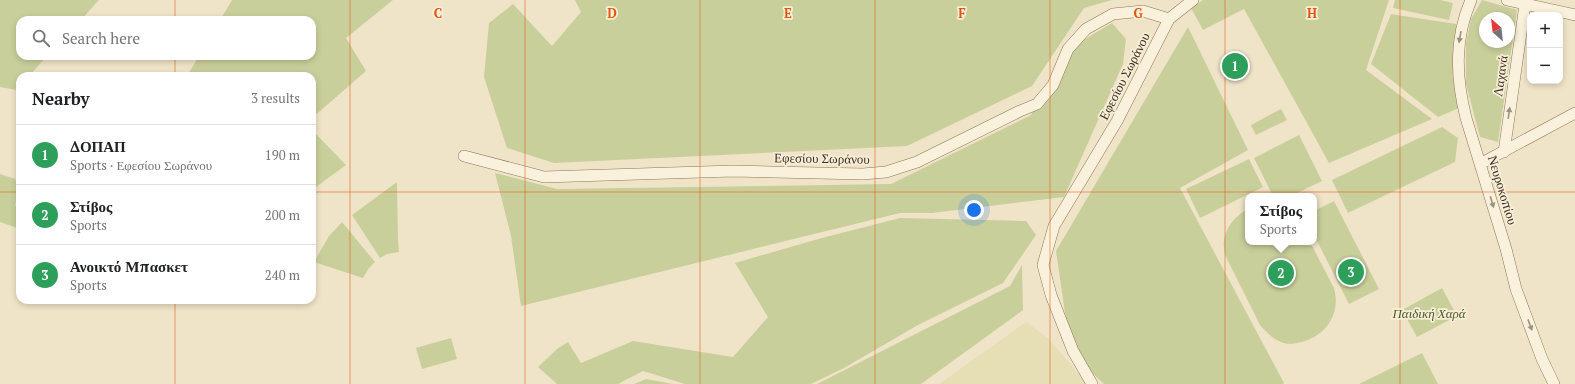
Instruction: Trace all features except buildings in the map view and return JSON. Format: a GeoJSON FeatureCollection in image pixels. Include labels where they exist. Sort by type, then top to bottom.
{"type":"FeatureCollection","features":[{"type":"Feature","properties":{"kind":"street","name":"Εφεσίου Σωράνου"},"geometry":{"type":"LineString","coordinates":[[1092,384],[1073,351],[1052,295],[1043,264],[1054,226],[1117,121],[1169,19],[1193,0]]}},
{"type":"Feature","properties":{"kind":"street","name":"Νευροκοπίου"},"geometry":{"type":"LineString","coordinates":[[1471,0],[1462,24],[1459,42],[1458,65],[1461,98],[1506,249],[1516,289],[1542,360],[1554,384]]}},
{"type":"Feature","properties":{"kind":"street"},"geometry":{"type":"LineString","coordinates":[[1507,0],[1575,15]]}},
{"type":"Feature","properties":{"kind":"street","name":"Λαχανά"},"geometry":{"type":"LineString","coordinates":[[1504,152],[1525,5]]}},
{"type":"Feature","properties":{"kind":"street","name":"Εφεσίου Σωράνου"},"geometry":{"type":"LineString","coordinates":[[464,156],[544,176],[733,171],[863,174],[886,172],[917,162],[1037,104],[1053,85],[1068,50],[1086,30],[1112,14],[1143,11],[1169,19]]}},
{"type":"Feature","properties":{"kind":"street"},"geometry":{"type":"LineString","coordinates":[[1480,164],[1575,114]]}},
{"type":"Feature","properties":{"kind":"shaded area"},"geometry":{"type":"Polygon","coordinates":[[[1026,322],[1048,338],[1087,384],[939,384],[1026,322]]]}},
{"type":"Feature","properties":{"kind":"green space"},"geometry":{"type":"Polygon","coordinates":[[[0,0],[99,0],[85,16],[16,16],[16,60],[43,60],[33,72],[16,72],[16,90],[0,87],[0,0]]]}},
{"type":"Feature","properties":{"kind":"green space"},"geometry":{"type":"Polygon","coordinates":[[[232,0],[393,0],[346,38],[366,71],[316,115],[316,72],[189,72],[197,60],[316,60],[316,16],[222,16],[232,0]]]}},
{"type":"Feature","properties":{"kind":"green space"},"geometry":{"type":"Polygon","coordinates":[[[575,0],[1112,0],[1084,8],[1032,86],[907,146],[554,163],[507,148],[484,77],[489,23],[513,4],[552,46],[581,12],[575,0]]]}},
{"type":"Feature","properties":{"kind":"green space"},"geometry":{"type":"Polygon","coordinates":[[[1203,0],[1389,0],[1366,70],[1432,119],[1329,163],[1244,9],[1203,30],[1191,8],[1203,0]]]}},
{"type":"Feature","properties":{"kind":"green space"},"geometry":{"type":"Polygon","coordinates":[[[1395,0],[1440,0],[1453,3],[1449,20],[1393,8],[1395,0]]]}},
{"type":"Feature","properties":{"kind":"green space"},"geometry":{"type":"Polygon","coordinates":[[[1482,0],[1517,10],[1515,24],[1515,12],[1479,12],[1479,48],[1512,48],[1498,142],[1480,137],[1466,84],[1466,43],[1471,19],[1482,0]]]}},
{"type":"Feature","properties":{"kind":"green space"},"geometry":{"type":"Polygon","coordinates":[[[1391,14],[1456,24],[1459,108],[1438,117],[1371,64],[1391,14]]]}},
{"type":"Feature","properties":{"kind":"green space"},"geometry":{"type":"Polygon","coordinates":[[[1112,23],[1126,39],[1123,64],[1064,197],[932,213],[900,213],[521,306],[511,236],[495,173],[557,189],[891,184],[1031,115],[1068,49],[1112,23]]]}},
{"type":"Feature","properties":{"kind":"green space"},"geometry":{"type":"Polygon","coordinates":[[[1188,27],[1248,150],[1180,188],[1284,383],[1283,384],[1104,384],[1071,354],[1056,251],[1188,27]]]}},
{"type":"Feature","properties":{"kind":"green space"},"geometry":{"type":"Polygon","coordinates":[[[1281,109],[1287,120],[1256,135],[1251,125],[1281,109]]]}},
{"type":"Feature","properties":{"kind":"green space"},"geometry":{"type":"Polygon","coordinates":[[[1442,127],[1458,138],[1455,162],[1348,213],[1332,180],[1442,127]]]}},
{"type":"Feature","properties":{"kind":"green space"},"geometry":{"type":"Polygon","coordinates":[[[316,134],[346,165],[316,187],[316,134]]]}},
{"type":"Feature","properties":{"kind":"green space"},"geometry":{"type":"Polygon","coordinates":[[[1299,135],[1322,181],[1297,193],[1272,193],[1254,158],[1299,135]]]}},
{"type":"Feature","properties":{"kind":"green space"},"geometry":{"type":"Polygon","coordinates":[[[1249,159],[1263,187],[1251,193],[1245,193],[1245,196],[1200,218],[1186,189],[1249,159]]]}},
{"type":"Feature","properties":{"kind":"green space"},"geometry":{"type":"Polygon","coordinates":[[[0,174],[15,179],[16,181],[16,228],[0,222],[0,174]]]}},
{"type":"Feature","properties":{"kind":"green space"},"geometry":{"type":"Polygon","coordinates":[[[397,182],[399,252],[387,254],[380,258],[352,215],[397,182]]]}},
{"type":"Feature","properties":{"kind":"green space"},"geometry":{"type":"Polygon","coordinates":[[[1334,201],[1379,289],[1349,304],[1317,241],[1317,210],[1334,201]]]}},
{"type":"Feature","properties":{"kind":"green space"},"geometry":{"type":"Polygon","coordinates":[[[1245,211],[1245,245],[1312,245],[1334,288],[1336,297],[1334,314],[1330,322],[1319,334],[1311,339],[1293,344],[1286,344],[1271,336],[1260,325],[1225,255],[1224,241],[1228,228],[1245,211]]]}},
{"type":"Feature","properties":{"kind":"green space"},"geometry":{"type":"Polygon","coordinates":[[[900,218],[1026,221],[1036,235],[1003,283],[918,325],[844,368],[811,384],[685,384],[643,371],[618,384],[557,384],[538,367],[557,349],[568,342],[581,363],[633,341],[733,357],[768,317],[735,263],[818,239],[900,218]]]}},
{"type":"Feature","properties":{"kind":"green space"},"geometry":{"type":"Polygon","coordinates":[[[342,222],[375,262],[363,278],[316,263],[316,259],[329,236],[342,222]]]}},
{"type":"Feature","properties":{"kind":"green space"},"geometry":{"type":"Polygon","coordinates":[[[1022,265],[1023,310],[921,384],[817,384],[1010,286],[1022,265]]]}},
{"type":"Feature","properties":{"kind":"green space","name":"Παιδική Χαρά"},"geometry":{"type":"Polygon","coordinates":[[[1442,288],[1457,316],[1417,337],[1402,310],[1442,288]]]}},
{"type":"Feature","properties":{"kind":"green space"},"geometry":{"type":"Polygon","coordinates":[[[451,338],[457,359],[422,369],[416,348],[451,338]]]}},
{"type":"Feature","properties":{"kind":"green space"},"geometry":{"type":"Polygon","coordinates":[[[1422,353],[1438,384],[1359,384],[1422,353]]]}},
{"type":"Feature","properties":{"kind":"green space"},"geometry":{"type":"Polygon","coordinates":[[[646,379],[673,384],[634,384],[646,379]]]}},
{"type":"Feature","properties":{"kind":"place","name":"ΔΟΠΑΠ"},"geometry":{"type":"Point","coordinates":[1235,66]}},
{"type":"Feature","properties":{"kind":"place","name":"Ανοικτό Μπασκετ"},"geometry":{"type":"Point","coordinates":[1351,272]}},
{"type":"Feature","properties":{"kind":"place","name":"Στίβος"},"geometry":{"type":"Point","coordinates":[1281,273]}}]}
